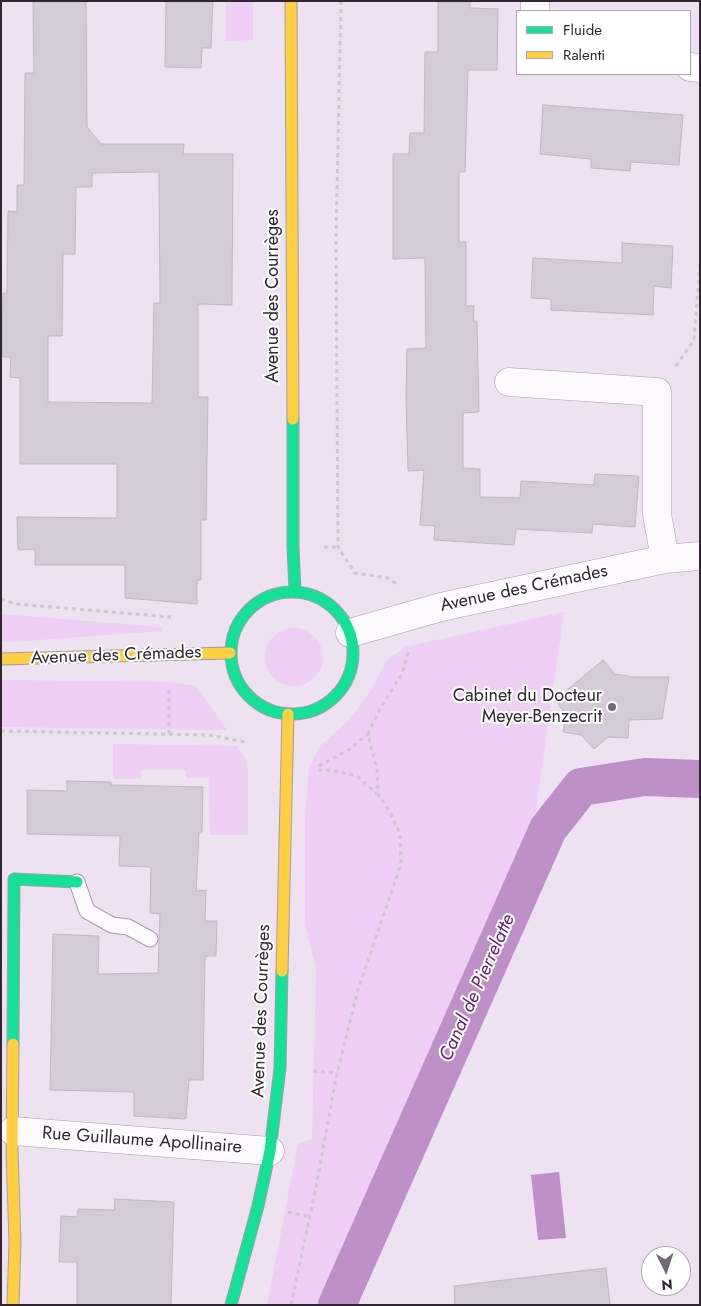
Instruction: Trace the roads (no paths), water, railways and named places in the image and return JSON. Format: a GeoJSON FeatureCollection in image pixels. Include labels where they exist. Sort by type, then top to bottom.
{"type":"FeatureCollection","features":[{"type":"Feature","properties":{"kind":"street","name":"Avenue des Courrèges"},"geometry":{"type":"LineString","coordinates":[[291,1],[293,547],[295,591]]}},
{"type":"Feature","properties":{"kind":"street"},"geometry":{"type":"LineString","coordinates":[[509,382],[658,392],[657,514],[665,559]]}},
{"type":"Feature","properties":{"kind":"street","name":"Avenue des Crémades"},"geometry":{"type":"LineString","coordinates":[[350,633],[441,607],[665,559],[700,556]]}},
{"type":"Feature","properties":{"kind":"street"},"geometry":{"type":"LineString","coordinates":[[295,591],[313,596],[329,604],[342,617],[350,633],[353,653],[350,673],[341,690],[326,704],[308,712],[288,714],[270,710],[254,701],[241,688],[233,671],[230,653],[233,634],[242,616],[257,602],[275,594],[295,591]]}},
{"type":"Feature","properties":{"kind":"street","name":"Avenue des Crémades"},"geometry":{"type":"LineString","coordinates":[[1,659],[230,653]]}},
{"type":"Feature","properties":{"kind":"street","name":"Avenue des Courrèges"},"geometry":{"type":"LineString","coordinates":[[231,1305],[258,1206],[270,1150],[280,1068],[288,714]]}},
{"type":"Feature","properties":{"kind":"street"},"geometry":{"type":"LineString","coordinates":[[13,1305],[15,1242],[9,1144],[14,879],[77,882]]}},
{"type":"Feature","properties":{"kind":"street","name":"Rue Guillaume Apollinaire"},"geometry":{"type":"LineString","coordinates":[[9,1144],[270,1150]]}},
{"type":"Feature","properties":{"kind":"lane"},"geometry":{"type":"LineString","coordinates":[[77,882],[87,911],[112,925],[128,927],[150,939]]}},
{"type":"Feature","properties":{"kind":"waterway","name":"Canal de Pierrelatte"},"geometry":{"type":"LineString","coordinates":[[337,1305],[548,829],[581,787],[645,777],[700,779]]}},
{"type":"Feature","properties":{"kind":"place","name":"Cabinet du Docteur Meyer-Benzecrit"},"geometry":{"type":"Point","coordinates":[612,707]}}]}
